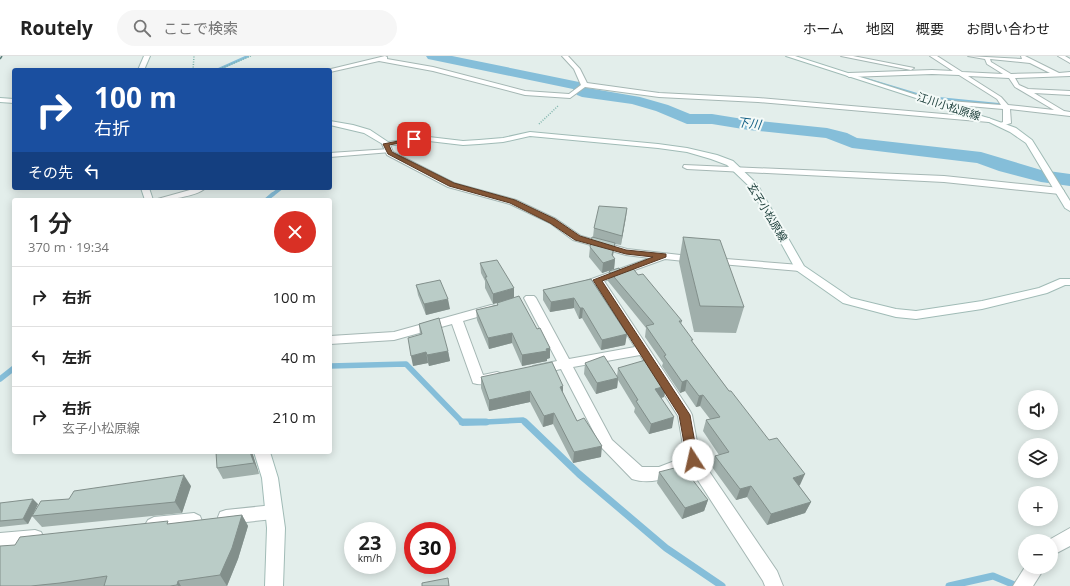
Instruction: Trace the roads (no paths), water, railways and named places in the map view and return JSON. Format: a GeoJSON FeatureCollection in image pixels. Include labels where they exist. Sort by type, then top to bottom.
{"type":"FeatureCollection","features":[{"type":"Feature","properties":{"kind":"street"},"geometry":{"type":"LineString","coordinates":[[142,68],[147,56]]}},
{"type":"Feature","properties":{"kind":"street"},"geometry":{"type":"LineString","coordinates":[[332,70],[392,56]]}},
{"type":"Feature","properties":{"kind":"street"},"geometry":{"type":"LineString","coordinates":[[565,56],[580,72],[584,85]]}},
{"type":"Feature","properties":{"kind":"street","name":"江川小松原線"},"geometry":{"type":"LineString","coordinates":[[789,56],[1002,124],[1029,142],[1070,208]]}},
{"type":"Feature","properties":{"kind":"street"},"geometry":{"type":"LineString","coordinates":[[844,56],[932,72]]}},
{"type":"Feature","properties":{"kind":"street"},"geometry":{"type":"LineString","coordinates":[[933,56],[998,98],[1006,107],[1007,123],[1002,124]]}},
{"type":"Feature","properties":{"kind":"street"},"geometry":{"type":"LineString","coordinates":[[971,56],[1030,61]]}},
{"type":"Feature","properties":{"kind":"street"},"geometry":{"type":"LineString","coordinates":[[1020,56],[1070,79]]}},
{"type":"Feature","properties":{"kind":"street"},"geometry":{"type":"LineString","coordinates":[[1061,56],[1070,61]]}},
{"type":"Feature","properties":{"kind":"street"},"geometry":{"type":"LineString","coordinates":[[987,58],[989,63],[1008,76],[1012,77],[1017,86],[1068,114]]}},
{"type":"Feature","properties":{"kind":"street"},"geometry":{"type":"LineString","coordinates":[[377,59],[433,69],[525,93],[570,96],[584,85],[659,95],[765,100],[989,120]]}},
{"type":"Feature","properties":{"kind":"street"},"geometry":{"type":"LineString","coordinates":[[849,75],[932,72],[1008,76],[1070,74]]}},
{"type":"Feature","properties":{"kind":"street"},"geometry":{"type":"LineString","coordinates":[[1026,91],[1070,93]]}},
{"type":"Feature","properties":{"kind":"street"},"geometry":{"type":"LineString","coordinates":[[0,100],[12,101]]}},
{"type":"Feature","properties":{"kind":"street"},"geometry":{"type":"LineString","coordinates":[[936,102],[1006,107],[1068,114]]}},
{"type":"Feature","properties":{"kind":"street"},"geometry":{"type":"LineString","coordinates":[[332,123],[370,131],[378,135],[387,147],[408,163],[451,185],[513,202],[553,221],[577,238],[626,252],[800,268]]}},
{"type":"Feature","properties":{"kind":"street","name":"玄子小松原線"},"geometry":{"type":"LineString","coordinates":[[387,147],[429,139],[463,143],[503,140],[530,134],[687,150],[714,157],[740,170],[754,186],[800,268],[848,301],[896,314],[916,315],[982,305],[1043,291],[1064,281],[1070,282]]}},
{"type":"Feature","properties":{"kind":"street"},"geometry":{"type":"LineString","coordinates":[[687,167],[944,179],[1060,191]]}},
{"type":"Feature","properties":{"kind":"street"},"geometry":{"type":"LineString","coordinates":[[575,287],[663,256]]}},
{"type":"Feature","properties":{"kind":"street"},"geometry":{"type":"LineString","coordinates":[[598,280],[685,415],[693,460],[771,577],[774,586]]}},
{"type":"Feature","properties":{"kind":"street"},"geometry":{"type":"LineString","coordinates":[[516,302],[534,297],[565,364],[607,444],[638,474],[660,474],[693,460]]}},
{"type":"Feature","properties":{"kind":"street"},"geometry":{"type":"LineString","coordinates":[[332,340],[394,336],[500,306]]}},
{"type":"Feature","properties":{"kind":"street"},"geometry":{"type":"LineString","coordinates":[[456,318],[478,380],[507,375]]}},
{"type":"Feature","properties":{"kind":"street"},"geometry":{"type":"LineString","coordinates":[[529,371],[643,350]]}},
{"type":"Feature","properties":{"kind":"street"},"geometry":{"type":"LineString","coordinates":[[263,454],[270,478],[276,528],[274,586]]}},
{"type":"Feature","properties":{"kind":"street"},"geometry":{"type":"LineString","coordinates":[[142,527],[274,512]]}},
{"type":"Feature","properties":{"kind":"street"},"geometry":{"type":"LineString","coordinates":[[1058,544],[1070,536]]}},
{"type":"Feature","properties":{"kind":"street"},"geometry":{"type":"LineString","coordinates":[[0,541],[48,537]]}},
{"type":"Feature","properties":{"kind":"street"},"geometry":{"type":"LineString","coordinates":[[1022,586],[1031,574]]}},
{"type":"Feature","properties":{"kind":"lane"},"geometry":{"type":"LineString","coordinates":[[332,155],[387,147]]}},
{"type":"Feature","properties":{"kind":"lane"},"geometry":{"type":"LineString","coordinates":[[166,198],[198,190]]}},
{"type":"Feature","properties":{"kind":"waterway"},"geometry":{"type":"LineString","coordinates":[[221,68],[248,56]]}},
{"type":"Feature","properties":{"kind":"waterway","name":"下川"},"geometry":{"type":"LineString","coordinates":[[433,56],[579,86],[582,92],[634,100],[662,108],[687,119],[712,119],[749,125],[827,133],[841,137],[852,143],[981,158],[1006,167],[1041,176],[1070,180]]}},
{"type":"Feature","properties":{"kind":"waterway"},"geometry":{"type":"LineString","coordinates":[[856,76],[926,97],[1006,105]]}},
{"type":"Feature","properties":{"kind":"waterway"},"geometry":{"type":"LineString","coordinates":[[272,195],[278,190]]}},
{"type":"Feature","properties":{"kind":"waterway"},"geometry":{"type":"LineString","coordinates":[[268,198],[273,194]]}},
{"type":"Feature","properties":{"kind":"waterway"},"geometry":{"type":"LineString","coordinates":[[332,366],[406,364],[462,422]]}},
{"type":"Feature","properties":{"kind":"waterway"},"geometry":{"type":"LineString","coordinates":[[0,379],[12,370]]}},
{"type":"Feature","properties":{"kind":"waterway"},"geometry":{"type":"LineString","coordinates":[[485,422],[523,420],[525,422]]}},
{"type":"Feature","properties":{"kind":"waterway"},"geometry":{"type":"LineString","coordinates":[[462,422],[485,422]]}},
{"type":"Feature","properties":{"kind":"waterway"},"geometry":{"type":"LineString","coordinates":[[466,423],[485,422]]}},
{"type":"Feature","properties":{"kind":"waterway"},"geometry":{"type":"LineString","coordinates":[[525,422],[579,474],[666,548],[722,586]]}},
{"type":"Feature","properties":{"kind":"waterway"},"geometry":{"type":"LineString","coordinates":[[949,586],[993,576],[1017,586]]}}]}
